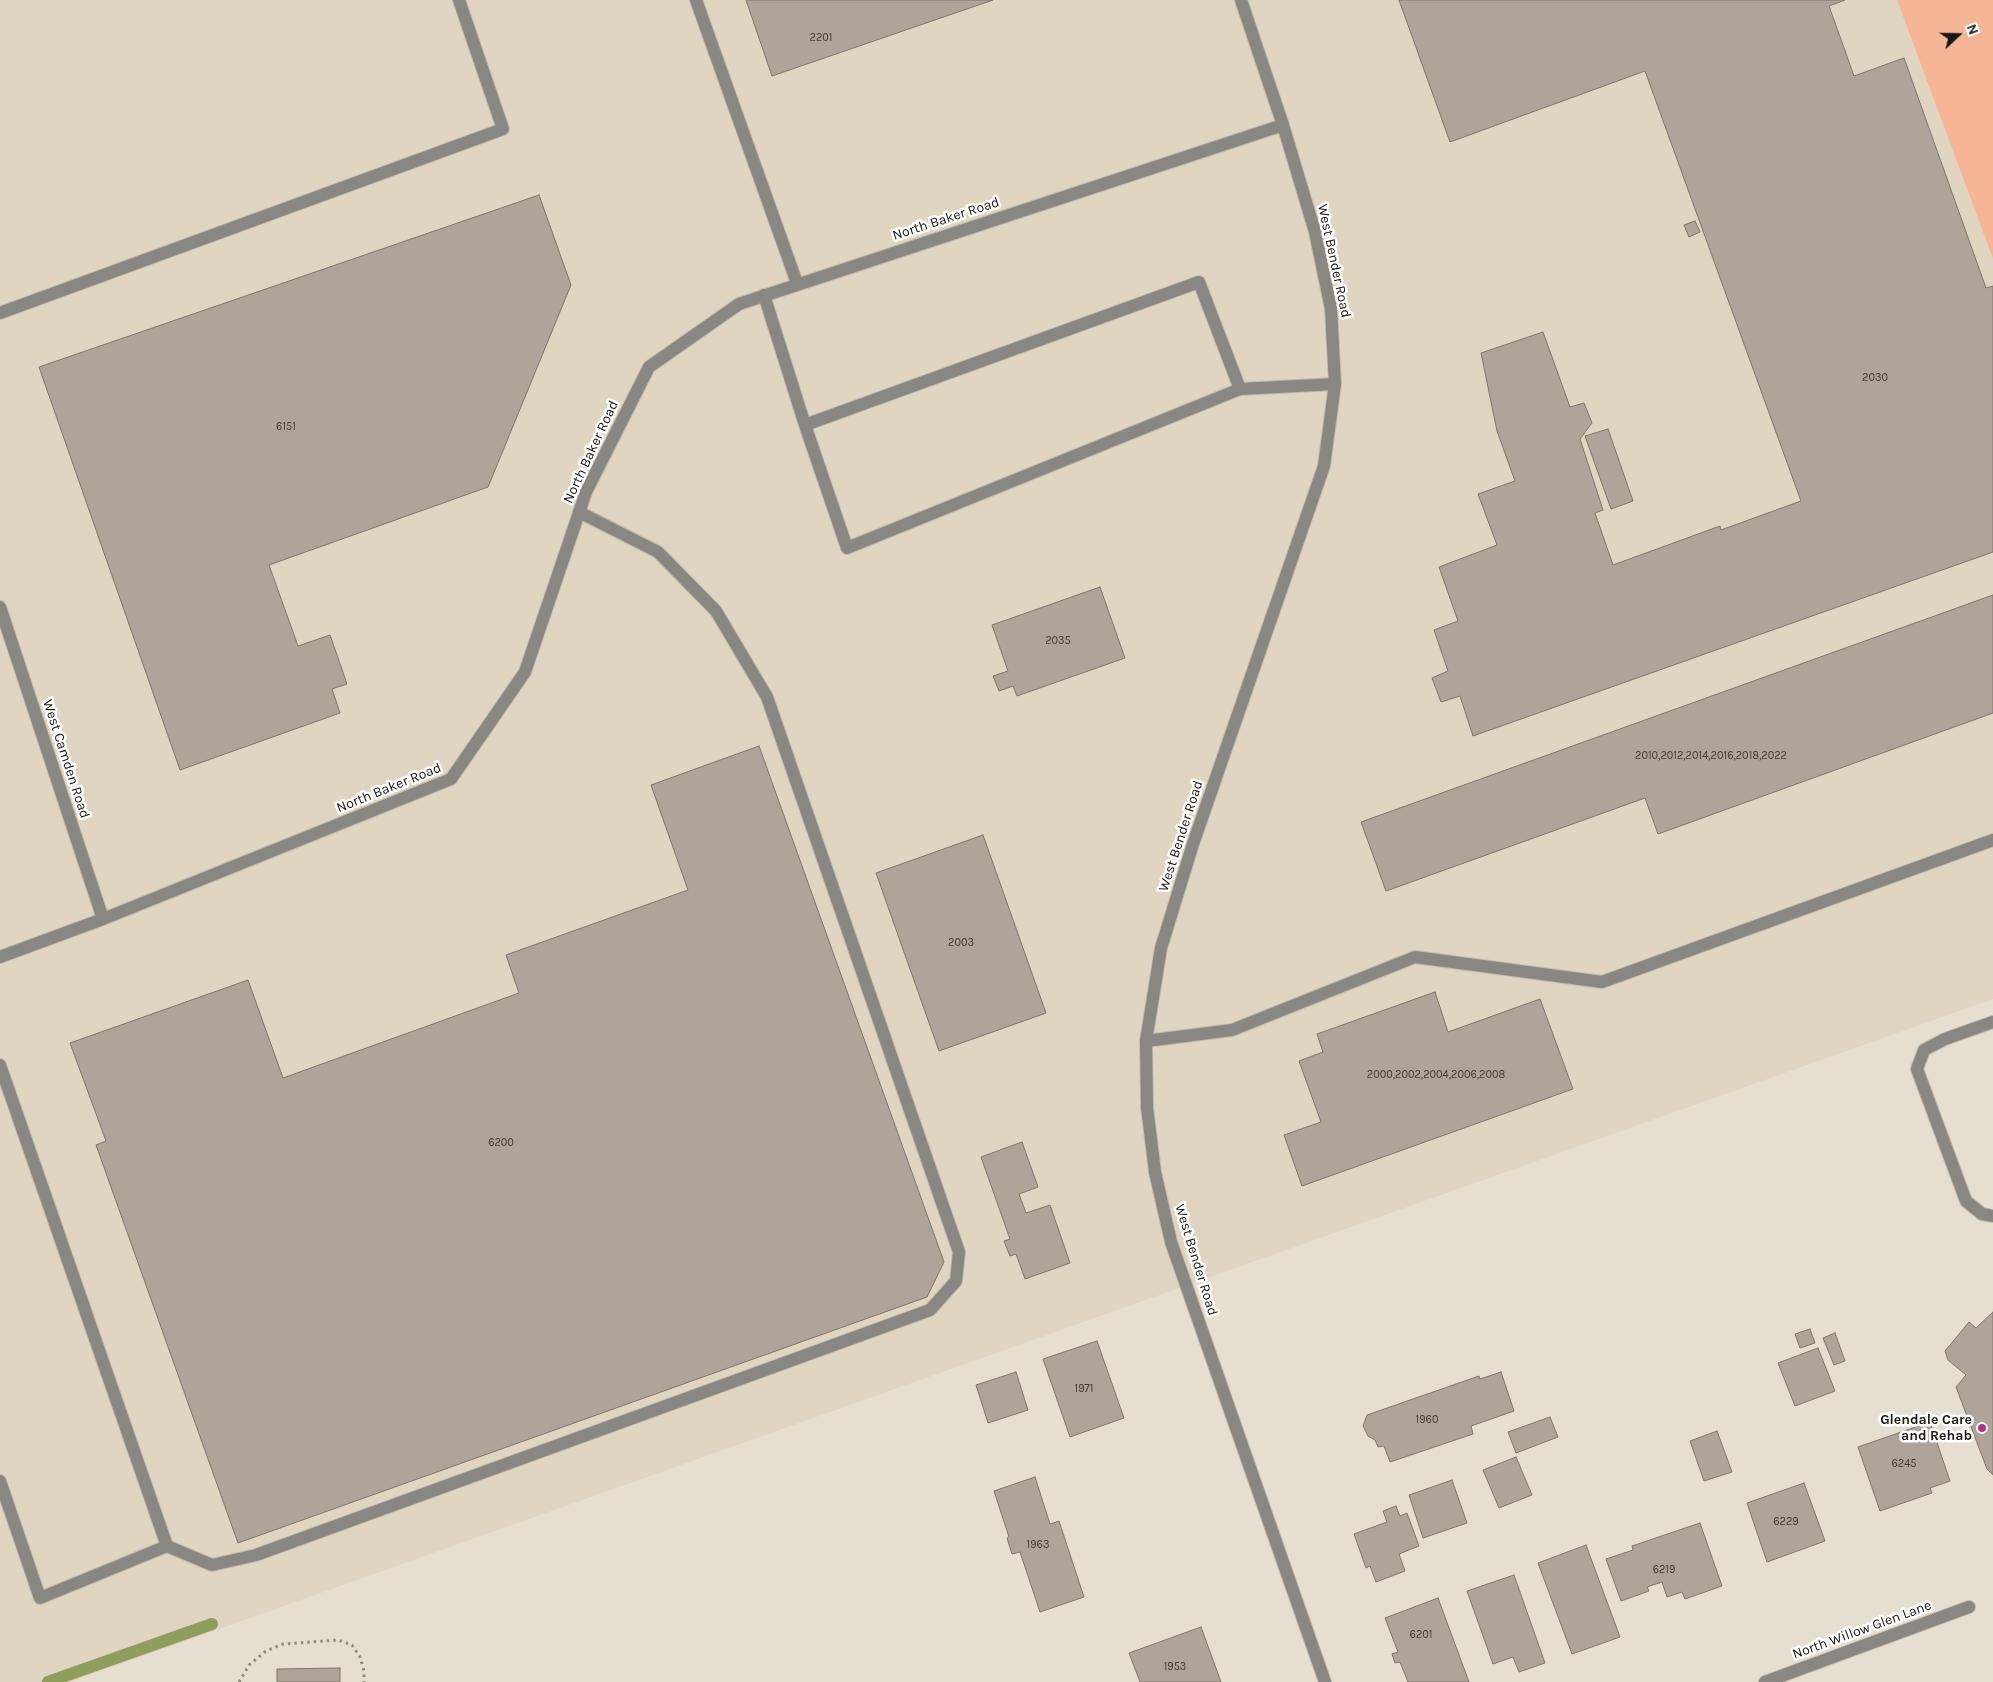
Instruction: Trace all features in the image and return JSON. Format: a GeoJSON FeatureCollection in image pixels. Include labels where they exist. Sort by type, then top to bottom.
{"type":"FeatureCollection","features":[{"type":"Feature","properties":{"kind":"street"},"geometry":{"type":"LineString","coordinates":[[0,313],[504,129],[459,0]]}},
{"type":"Feature","properties":{"kind":"street"},"geometry":{"type":"LineString","coordinates":[[696,0],[797,283]]}},
{"type":"Feature","properties":{"kind":"street","name":"West Bender Road"},"geometry":{"type":"LineString","coordinates":[[1241,0],[1283,125],[1315,232],[1329,300],[1335,384],[1324,466],[1193,844],[1161,948],[1146,1041],[1147,1107],[1155,1172],[1171,1242],[1325,1682]]}},
{"type":"Feature","properties":{"kind":"street","name":"North Baker Road"},"geometry":{"type":"LineString","coordinates":[[0,957],[103,919],[452,779],[525,672],[586,492],[649,367],[739,304],[797,283],[1283,125]]}},
{"type":"Feature","properties":{"kind":"street"},"geometry":{"type":"LineString","coordinates":[[805,424],[1199,282],[1240,389]]}},
{"type":"Feature","properties":{"kind":"street"},"geometry":{"type":"LineString","coordinates":[[764,295],[847,548],[1240,389],[1335,384]]}},
{"type":"Feature","properties":{"kind":"street"},"geometry":{"type":"LineString","coordinates":[[0,1481],[40,1598],[167,1546],[212,1565],[256,1555],[930,1310],[956,1281],[959,1252],[767,697],[716,611],[658,552],[579,512]]}},
{"type":"Feature","properties":{"kind":"street","name":"West Camden Road"},"geometry":{"type":"LineString","coordinates":[[0,607],[103,919]]}},
{"type":"Feature","properties":{"kind":"street"},"geometry":{"type":"LineString","coordinates":[[1146,1041],[1232,1030],[1415,957],[1602,982],[1993,840]]}},
{"type":"Feature","properties":{"kind":"street"},"geometry":{"type":"LineString","coordinates":[[1993,1022],[1945,1039],[1924,1050],[1917,1069],[1966,1201],[1982,1214],[1993,1216]]}},
{"type":"Feature","properties":{"kind":"street"},"geometry":{"type":"LineString","coordinates":[[0,1064],[167,1546]]}},
{"type":"Feature","properties":{"kind":"street","name":"North Willow Glen Lane"},"geometry":{"type":"LineString","coordinates":[[1765,1682],[1969,1607]]}},
{"type":"Feature","properties":{"kind":"path"},"geometry":{"type":"LineString","coordinates":[[239,1682],[249,1665],[274,1647],[283,1644],[338,1640],[352,1645],[360,1657],[364,1672],[364,1682]]}},
{"type":"Feature","properties":{"kind":"shaded area"},"geometry":{"type":"Polygon","coordinates":[[[0,0],[1897,0],[1993,259],[1993,999],[70,1682],[0,1682],[0,0]]]}},
{"type":"Feature","properties":{"kind":"shaded area"},"geometry":{"type":"Polygon","coordinates":[[[1897,0],[1993,0],[1993,259],[1897,0]]]}},
{"type":"Feature","properties":{"kind":"building"},"geometry":{"type":"Polygon","coordinates":[[[746,0],[993,0],[772,76],[746,0]]]}},
{"type":"Feature","properties":{"kind":"building"},"geometry":{"type":"Polygon","coordinates":[[[1399,0],[1845,0],[1829,6],[1854,76],[1904,58],[1986,288],[1993,286],[1993,552],[1473,736],[1460,696],[1441,702],[1432,678],[1448,671],[1434,630],[1458,621],[1439,567],[1497,545],[1478,494],[1515,481],[1497,431],[1481,353],[1543,332],[1570,407],[1584,403],[1592,423],[1580,439],[1603,510],[1595,513],[1613,565],[1720,526],[1721,530],[1801,501],[1645,71],[1450,142],[1399,0]]]}},
{"type":"Feature","properties":{"kind":"building"},"geometry":{"type":"Polygon","coordinates":[[[539,195],[571,285],[488,487],[269,565],[298,646],[330,635],[347,684],[332,689],[340,713],[180,770],[39,367],[539,195]]]}},
{"type":"Feature","properties":{"kind":"building"},"geometry":{"type":"Polygon","coordinates":[[[1695,221],[1700,232],[1689,237],[1684,225],[1695,221]]]}},
{"type":"Feature","properties":{"kind":"building"},"geometry":{"type":"Polygon","coordinates":[[[1608,429],[1633,501],[1611,509],[1585,436],[1608,429]]]}},
{"type":"Feature","properties":{"kind":"building"},"geometry":{"type":"Polygon","coordinates":[[[1100,587],[1125,658],[1017,696],[1013,686],[999,691],[993,676],[1008,671],[992,625],[1100,587]]]}},
{"type":"Feature","properties":{"kind":"building"},"geometry":{"type":"Polygon","coordinates":[[[1993,595],[1993,713],[1658,834],[1645,798],[1386,891],[1361,822],[1993,595]]]}},
{"type":"Feature","properties":{"kind":"building"},"geometry":{"type":"Polygon","coordinates":[[[759,746],[944,1262],[927,1297],[238,1543],[96,1145],[106,1141],[70,1043],[248,980],[283,1078],[519,993],[506,955],[688,890],[651,785],[759,746]]]}},
{"type":"Feature","properties":{"kind":"building"},"geometry":{"type":"Polygon","coordinates":[[[983,835],[1046,1013],[939,1051],[876,873],[983,835]]]}},
{"type":"Feature","properties":{"kind":"building"},"geometry":{"type":"Polygon","coordinates":[[[1435,992],[1448,1032],[1540,999],[1573,1089],[1302,1186],[1284,1135],[1321,1122],[1299,1061],[1323,1052],[1317,1034],[1435,992]]]}},
{"type":"Feature","properties":{"kind":"building"},"geometry":{"type":"Polygon","coordinates":[[[1022,1142],[1038,1187],[1019,1194],[1026,1213],[1050,1205],[1070,1263],[1025,1279],[1016,1254],[1010,1256],[1004,1241],[1010,1239],[981,1157],[1022,1142]]]}},
{"type":"Feature","properties":{"kind":"building","name":"Glendale Care and Rehab"},"geometry":{"type":"Polygon","coordinates":[[[1993,1312],[1993,1475],[1987,1469],[1956,1387],[1966,1375],[1948,1360],[1945,1351],[1969,1322],[1976,1328],[1993,1312]]]}},
{"type":"Feature","properties":{"kind":"building"},"geometry":{"type":"Polygon","coordinates":[[[1810,1329],[1815,1343],[1800,1348],[1795,1334],[1810,1329]]]}},
{"type":"Feature","properties":{"kind":"building"},"geometry":{"type":"Polygon","coordinates":[[[1835,1333],[1845,1361],[1834,1365],[1823,1338],[1835,1333]]]}},
{"type":"Feature","properties":{"kind":"building"},"geometry":{"type":"Polygon","coordinates":[[[1097,1341],[1124,1418],[1070,1437],[1043,1359],[1097,1341]]]}},
{"type":"Feature","properties":{"kind":"building"},"geometry":{"type":"Polygon","coordinates":[[[1818,1348],[1835,1391],[1795,1406],[1778,1363],[1818,1348]]]}},
{"type":"Feature","properties":{"kind":"building"},"geometry":{"type":"Polygon","coordinates":[[[1016,1372],[1028,1410],[988,1423],[976,1385],[1016,1372]]]}},
{"type":"Feature","properties":{"kind":"building"},"geometry":{"type":"Polygon","coordinates":[[[1501,1372],[1514,1411],[1471,1426],[1473,1434],[1390,1462],[1384,1446],[1378,1447],[1375,1440],[1368,1436],[1363,1426],[1367,1415],[1479,1376],[1480,1379],[1501,1372]]]}},
{"type":"Feature","properties":{"kind":"building"},"geometry":{"type":"Polygon","coordinates":[[[1550,1417],[1558,1437],[1516,1453],[1508,1432],[1550,1417]]]}},
{"type":"Feature","properties":{"kind":"building"},"geometry":{"type":"Polygon","coordinates":[[[1930,1422],[1950,1481],[1930,1488],[1932,1493],[1880,1511],[1858,1447],[1930,1422]]]}},
{"type":"Feature","properties":{"kind":"building"},"geometry":{"type":"Polygon","coordinates":[[[1717,1431],[1732,1472],[1704,1481],[1690,1441],[1717,1431]]]}},
{"type":"Feature","properties":{"kind":"building"},"geometry":{"type":"Polygon","coordinates":[[[1516,1457],[1532,1495],[1499,1508],[1483,1470],[1516,1457]]]}},
{"type":"Feature","properties":{"kind":"building"},"geometry":{"type":"Polygon","coordinates":[[[1035,1477],[1050,1524],[1059,1521],[1084,1597],[1040,1612],[1020,1552],[1012,1554],[1007,1538],[1009,1537],[994,1491],[1035,1477]]]}},
{"type":"Feature","properties":{"kind":"building"},"geometry":{"type":"Polygon","coordinates":[[[1452,1480],[1467,1523],[1423,1538],[1409,1495],[1452,1480]]]}},
{"type":"Feature","properties":{"kind":"building"},"geometry":{"type":"Polygon","coordinates":[[[1804,1483],[1825,1541],[1767,1562],[1747,1503],[1804,1483]]]}},
{"type":"Feature","properties":{"kind":"building"},"geometry":{"type":"Polygon","coordinates":[[[1396,1506],[1400,1516],[1407,1513],[1419,1546],[1399,1554],[1405,1571],[1376,1582],[1370,1566],[1366,1568],[1354,1534],[1387,1522],[1383,1511],[1396,1506]]]}},
{"type":"Feature","properties":{"kind":"building"},"geometry":{"type":"Polygon","coordinates":[[[1700,1523],[1722,1586],[1685,1599],[1682,1592],[1667,1597],[1662,1582],[1647,1587],[1649,1591],[1621,1601],[1606,1559],[1633,1550],[1632,1546],[1700,1523]]]}},
{"type":"Feature","properties":{"kind":"building"},"geometry":{"type":"Polygon","coordinates":[[[1586,1545],[1620,1637],[1572,1654],[1538,1563],[1586,1545]]]}},
{"type":"Feature","properties":{"kind":"building"},"geometry":{"type":"Polygon","coordinates":[[[1514,1575],[1545,1663],[1519,1672],[1513,1657],[1493,1664],[1467,1591],[1514,1575]]]}},
{"type":"Feature","properties":{"kind":"building"},"geometry":{"type":"Polygon","coordinates":[[[1438,1598],[1469,1682],[1408,1682],[1400,1662],[1395,1663],[1392,1654],[1398,1652],[1385,1618],[1438,1598]]]}},
{"type":"Feature","properties":{"kind":"building"},"geometry":{"type":"Polygon","coordinates":[[[1201,1627],[1221,1682],[1140,1682],[1129,1653],[1201,1627]]]}},
{"type":"Feature","properties":{"kind":"building"},"geometry":{"type":"Polygon","coordinates":[[[340,1668],[340,1682],[277,1682],[277,1669],[340,1668]]]}},
{"type":"Feature","properties":{"kind":"waterway"},"geometry":{"type":"LineString","coordinates":[[48,1682],[212,1624]]}},
{"type":"Feature","properties":{"kind":"place","name":"Glendale Care and Rehab"},"geometry":{"type":"Point","coordinates":[1982,1428]}}]}
